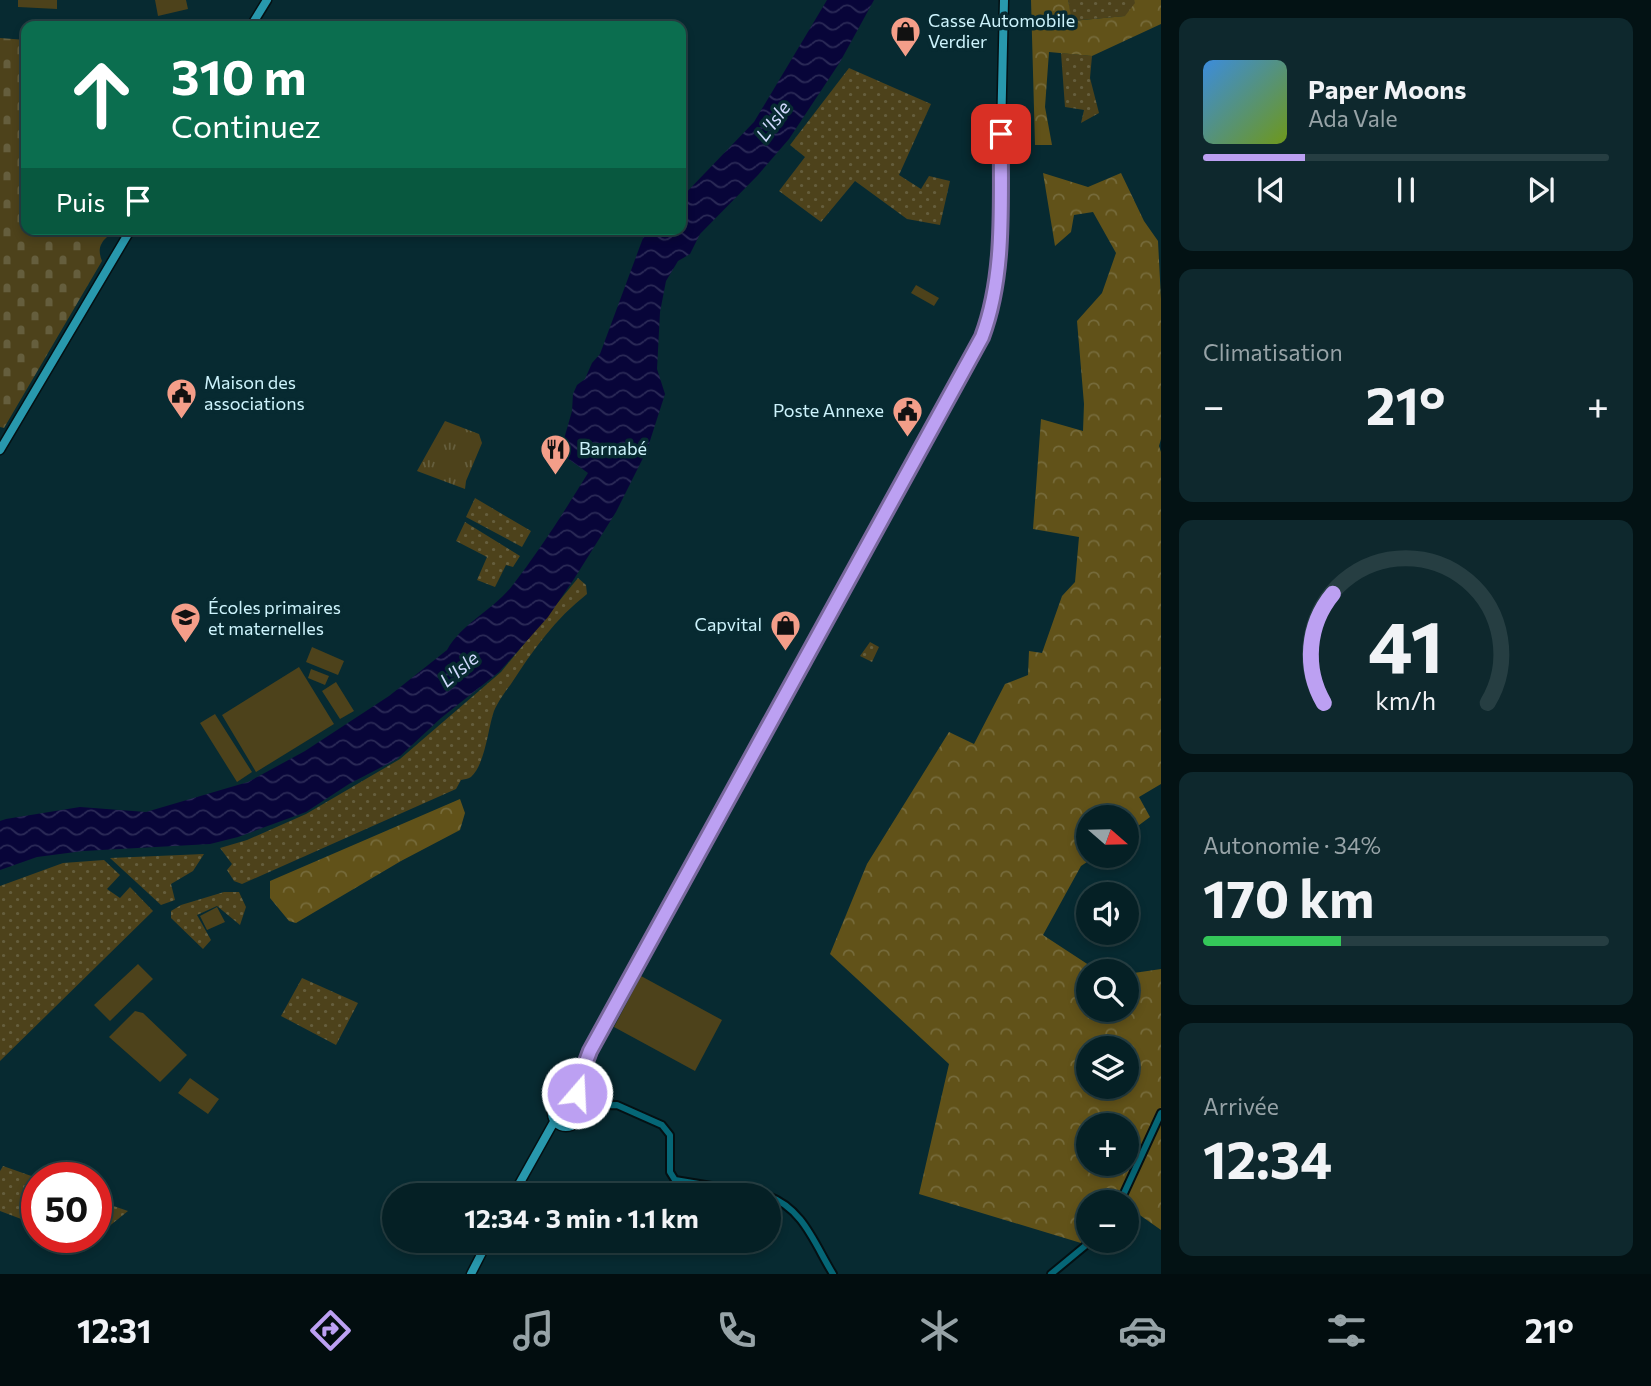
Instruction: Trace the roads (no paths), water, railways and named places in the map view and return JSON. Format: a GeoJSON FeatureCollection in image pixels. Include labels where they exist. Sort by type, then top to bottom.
{"type":"FeatureCollection","features":[{"type":"Feature","properties":{"kind":"main road"},"geometry":{"type":"LineString","coordinates":[[254,21],[267,0]]}},
{"type":"Feature","properties":{"kind":"main road"},"geometry":{"type":"LineString","coordinates":[[558,1123],[573,1124],[578,1108],[577,1085],[590,1051],[970,358],[990,315],[997,289],[998,270],[1004,0]]}},
{"type":"Feature","properties":{"kind":"main road"},"geometry":{"type":"LineString","coordinates":[[0,450],[127,235]]}},
{"type":"Feature","properties":{"kind":"main road"},"geometry":{"type":"LineString","coordinates":[[565,1099],[582,1060],[590,1051]]}},
{"type":"Feature","properties":{"kind":"main road"},"geometry":{"type":"LineString","coordinates":[[565,1099],[578,1108]]}},
{"type":"Feature","properties":{"kind":"main road"},"geometry":{"type":"LineString","coordinates":[[520,1183],[558,1123],[554,1107],[558,1101],[565,1099]]}},
{"type":"Feature","properties":{"kind":"main road"},"geometry":{"type":"LineString","coordinates":[[471,1274],[482,1253]]}},
{"type":"Feature","properties":{"kind":"street"},"geometry":{"type":"LineString","coordinates":[[578,1108],[600,1104],[617,1105],[637,1112],[667,1130],[670,1142],[670,1172],[675,1180],[692,1183]]}},
{"type":"Feature","properties":{"kind":"street"},"geometry":{"type":"LineString","coordinates":[[1126,1190],[1161,1113]]}},
{"type":"Feature","properties":{"kind":"street"},"geometry":{"type":"LineString","coordinates":[[781,1202],[797,1215],[833,1274]]}},
{"type":"Feature","properties":{"kind":"street"},"geometry":{"type":"LineString","coordinates":[[1051,1274],[1076,1253]]}},
{"type":"Feature","properties":{"kind":"water","name":"L'Isle"},"geometry":{"type":"Polygon","coordinates":[[[827,0],[874,0],[840,62],[789,139],[700,234],[690,254],[678,261],[666,281],[660,312],[657,369],[665,394],[647,450],[616,512],[574,579],[548,617],[499,672],[441,718],[397,759],[349,784],[306,812],[238,837],[210,844],[83,851],[37,857],[0,870],[0,821],[80,807],[146,812],[248,782],[305,751],[389,696],[447,650],[461,632],[504,595],[542,545],[588,473],[560,453],[572,411],[573,394],[600,354],[643,238],[646,235],[686,235],[686,193],[754,122],[827,0]]]}},
{"type":"Feature","properties":{"kind":"place","name":"Casse Automobile Verdier"},"geometry":{"type":"Point","coordinates":[905,58]}},
{"type":"Feature","properties":{"kind":"place","name":"Maison des associations"},"geometry":{"type":"Point","coordinates":[181,420]}},
{"type":"Feature","properties":{"kind":"place","name":"Poste Annexe"},"geometry":{"type":"Point","coordinates":[907,438]}},
{"type":"Feature","properties":{"kind":"place","name":"Barnabé"},"geometry":{"type":"Point","coordinates":[556,476]}},
{"type":"Feature","properties":{"kind":"place","name":"Écoles primaires et maternelles"},"geometry":{"type":"Point","coordinates":[185,645]}},
{"type":"Feature","properties":{"kind":"place","name":"Capvital"},"geometry":{"type":"Point","coordinates":[785,652]}}]}
